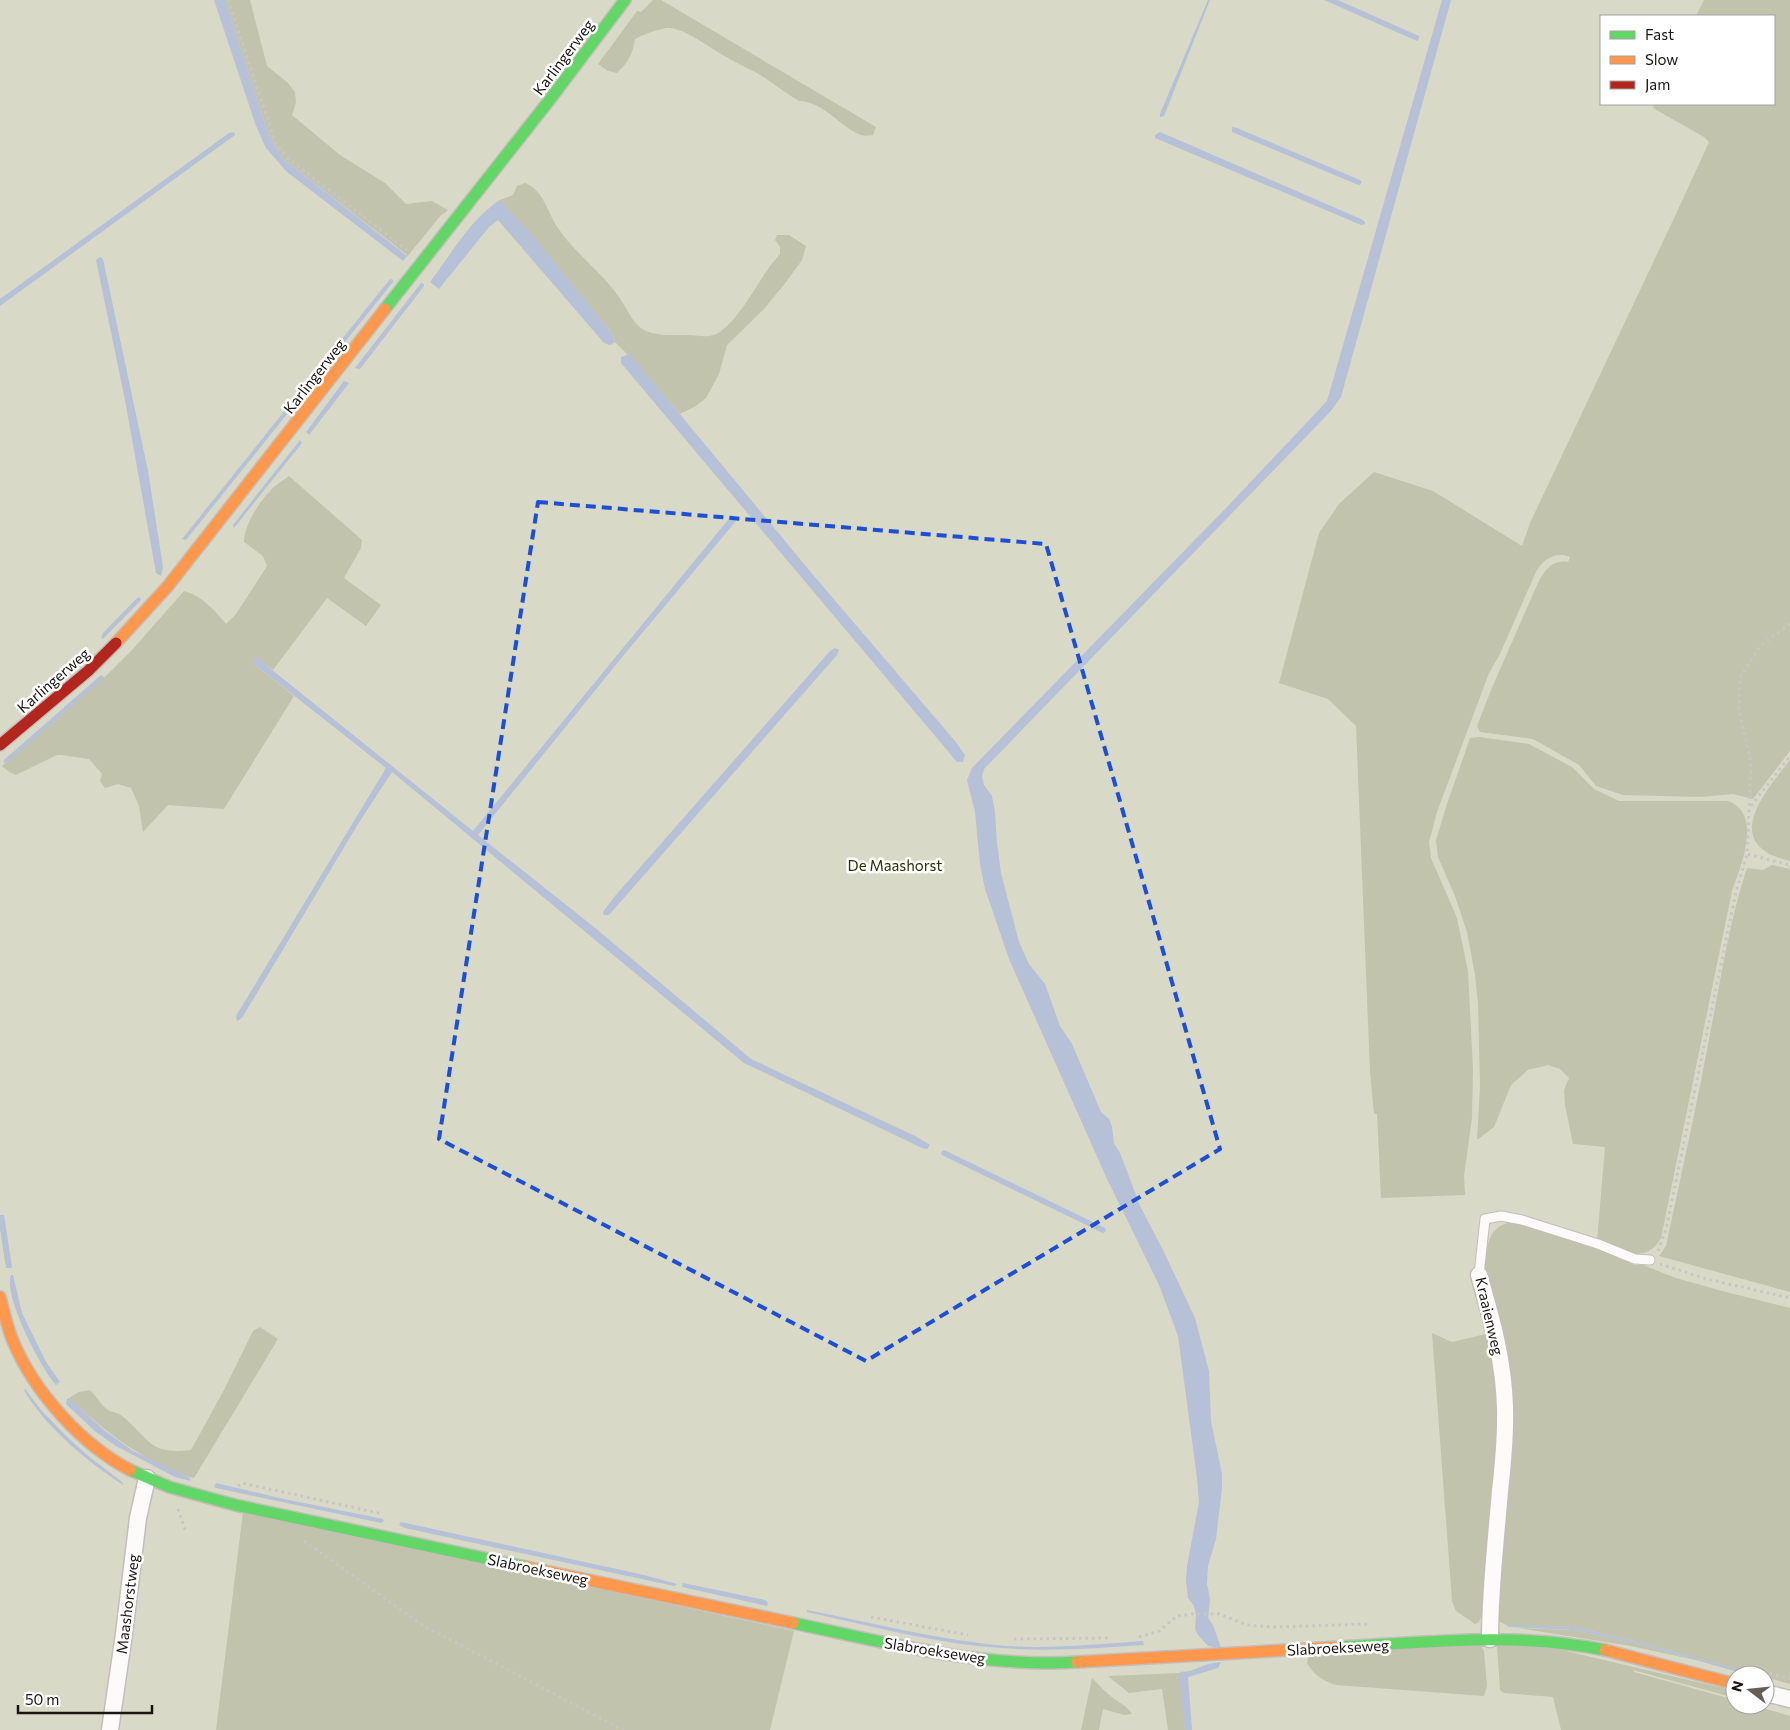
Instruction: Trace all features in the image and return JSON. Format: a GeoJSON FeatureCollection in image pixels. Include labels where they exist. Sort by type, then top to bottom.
{"type":"FeatureCollection","features":[{"type":"Feature","properties":{"kind":"street","name":"Karlingerweg"},"geometry":{"type":"LineString","coordinates":[[0,746],[88,671],[129,630],[168,586],[548,102],[625,0]]}},
{"type":"Feature","properties":{"kind":"street","name":"Kraaienweg"},"geometry":{"type":"LineString","coordinates":[[1479,1275],[1494,1327],[1503,1378],[1505,1409],[1505,1441],[1490,1600],[1490,1639]]}},
{"type":"Feature","properties":{"kind":"street","name":"Slabroekseweg"},"geometry":{"type":"LineString","coordinates":[[0,1297],[13,1341],[34,1380],[58,1412],[98,1449],[120,1464],[147,1478],[222,1501],[938,1654],[1005,1661],[1062,1663],[1490,1639],[1531,1640],[1577,1645],[1624,1654],[1725,1681]]}},
{"type":"Feature","properties":{"kind":"street","name":"Maashorstweg"},"geometry":{"type":"LineString","coordinates":[[110,1730],[138,1518],[147,1478]]}},
{"type":"Feature","properties":{"kind":"street"},"geometry":{"type":"LineString","coordinates":[[1775,1696],[1790,1700]]}},
{"type":"Feature","properties":{"kind":"lane","name":"Kraaienweg"},"geometry":{"type":"LineString","coordinates":[[1479,1275],[1485,1219],[1501,1216],[1522,1220],[1598,1244],[1635,1259],[1650,1260]]}},
{"type":"Feature","properties":{"kind":"path"},"geometry":{"type":"LineString","coordinates":[[228,0],[276,144],[288,159],[422,262]]}},
{"type":"Feature","properties":{"kind":"path"},"geometry":{"type":"LineString","coordinates":[[1790,624],[1760,645],[1740,677],[1739,711],[1752,763],[1747,854],[1734,901],[1666,1229],[1660,1248],[1650,1260],[1707,1279],[1790,1298]]}},
{"type":"Feature","properties":{"kind":"path"},"geometry":{"type":"LineString","coordinates":[[1750,807],[1790,756]]}},
{"type":"Feature","properties":{"kind":"path"},"geometry":{"type":"LineString","coordinates":[[1747,854],[1790,865]]}},
{"type":"Feature","properties":{"kind":"path"},"geometry":{"type":"LineString","coordinates":[[222,1501],[229,1490],[242,1484],[386,1515]]}},
{"type":"Feature","properties":{"kind":"path"},"geometry":{"type":"LineString","coordinates":[[177,1507],[185,1530]]}},
{"type":"Feature","properties":{"kind":"path"},"geometry":{"type":"LineString","coordinates":[[301,1539],[424,1626],[623,1730]]}},
{"type":"Feature","properties":{"kind":"path"},"geometry":{"type":"LineString","coordinates":[[1133,1637],[1141,1637],[1159,1631],[1177,1616],[1192,1614],[1219,1614],[1247,1624],[1274,1627],[1370,1624]]}},
{"type":"Feature","properties":{"kind":"path"},"geometry":{"type":"LineString","coordinates":[[868,1617],[972,1636]]}},
{"type":"Feature","properties":{"kind":"path"},"geometry":{"type":"LineString","coordinates":[[1011,1639],[1117,1638]]}},
{"type":"Feature","properties":{"kind":"highlighted area"},"geometry":{"type":"Polygon","coordinates":[[[538,502],[1046,544],[1220,1149],[866,1361],[439,1139],[538,502]]]}},
{"type":"Feature","properties":{"kind":"green space","name":"De Maashorst"},"geometry":{"type":"Polygon","coordinates":[[[0,0],[1790,0],[1790,1730],[0,1730],[0,0]]]}},
{"type":"Feature","properties":{"kind":"green space"},"geometry":{"type":"Polygon","coordinates":[[[225,0],[250,0],[267,66],[288,83],[295,92],[296,102],[292,115],[340,155],[385,183],[406,204],[432,201],[448,210],[441,215],[407,257],[407,255],[282,158],[268,133],[225,0]]]}},
{"type":"Feature","properties":{"kind":"green space"},"geometry":{"type":"Polygon","coordinates":[[[653,0],[661,0],[876,127],[873,135],[862,135],[853,131],[816,105],[799,101],[757,73],[727,58],[689,34],[674,29],[661,29],[635,39],[629,57],[617,73],[608,71],[598,64],[637,11],[641,12],[653,0]]]}},
{"type":"Feature","properties":{"kind":"green space"},"geometry":{"type":"Polygon","coordinates":[[[1704,0],[1790,0],[1790,751],[1753,799],[1733,794],[1700,797],[1623,795],[1596,786],[1579,765],[1533,739],[1480,732],[1477,726],[1537,585],[1549,567],[1557,562],[1568,562],[1570,557],[1564,555],[1554,556],[1541,565],[1535,574],[1500,654],[1489,673],[1437,812],[1429,842],[1431,858],[1457,918],[1468,971],[1473,1068],[1472,1118],[1464,1176],[1465,1195],[1381,1198],[1377,1114],[1374,1114],[1370,1072],[1356,726],[1328,699],[1279,683],[1319,533],[1339,504],[1374,472],[1433,491],[1522,546],[1530,523],[1709,142],[1704,137],[1653,108],[1654,105],[1775,105],[1775,15],[1696,15],[1704,0]]]}},
{"type":"Feature","properties":{"kind":"green space"},"geometry":{"type":"Polygon","coordinates":[[[525,183],[532,187],[541,197],[565,238],[607,282],[635,322],[642,329],[656,334],[708,336],[720,332],[745,305],[772,263],[780,254],[780,247],[775,240],[777,235],[789,235],[806,246],[802,260],[786,282],[764,309],[727,345],[719,374],[706,398],[696,406],[680,414],[630,355],[615,342],[612,333],[550,257],[500,200],[513,195],[517,186],[525,183]]]}},
{"type":"Feature","properties":{"kind":"green space"},"geometry":{"type":"Polygon","coordinates":[[[289,476],[362,540],[361,548],[344,578],[381,605],[366,626],[327,598],[273,670],[255,657],[254,664],[294,696],[224,809],[168,805],[143,832],[139,806],[131,788],[118,784],[105,788],[100,781],[102,774],[89,759],[57,755],[16,775],[2,766],[108,674],[184,591],[197,596],[208,604],[226,624],[236,614],[267,566],[263,556],[244,542],[247,529],[257,508],[266,496],[274,487],[289,476]]]}},
{"type":"Feature","properties":{"kind":"green space"},"geometry":{"type":"Polygon","coordinates":[[[1479,737],[1529,744],[1572,767],[1594,789],[1619,801],[1728,801],[1739,807],[1745,817],[1747,828],[1744,855],[1732,891],[1661,1238],[1655,1247],[1647,1252],[1640,1254],[1632,1253],[1597,1241],[1605,1147],[1573,1144],[1564,1090],[1569,1078],[1560,1069],[1548,1065],[1528,1070],[1511,1085],[1494,1127],[1477,1140],[1480,1086],[1478,1003],[1475,975],[1467,932],[1455,896],[1438,857],[1436,840],[1470,738],[1479,737]]]}},
{"type":"Feature","properties":{"kind":"green space"},"geometry":{"type":"Polygon","coordinates":[[[1790,760],[1790,861],[1769,853],[1757,843],[1752,831],[1754,817],[1760,803],[1790,760]]]}},
{"type":"Feature","properties":{"kind":"green space"},"geometry":{"type":"Polygon","coordinates":[[[1772,865],[1790,869],[1790,1292],[1659,1256],[1666,1246],[1700,1087],[1726,950],[1741,888],[1747,868],[1763,870],[1772,865]]]}},
{"type":"Feature","properties":{"kind":"green space"},"geometry":{"type":"Polygon","coordinates":[[[1512,1222],[1593,1247],[1635,1265],[1643,1265],[1676,1278],[1790,1308],[1790,1684],[1775,1680],[1775,1665],[1725,1666],[1574,1627],[1508,1626],[1498,1621],[1495,1609],[1508,1487],[1484,1269],[1490,1239],[1493,1233],[1504,1224],[1512,1222]]]}},
{"type":"Feature","properties":{"kind":"green space"},"geometry":{"type":"Polygon","coordinates":[[[260,1327],[278,1339],[194,1478],[154,1461],[128,1446],[69,1398],[79,1392],[90,1390],[106,1408],[120,1415],[150,1443],[166,1450],[191,1450],[225,1388],[253,1331],[260,1327]]]}},
{"type":"Feature","properties":{"kind":"green space"},"geometry":{"type":"Polygon","coordinates":[[[1432,1333],[1452,1342],[1490,1333],[1501,1417],[1483,1612],[1479,1622],[1475,1624],[1456,1611],[1452,1601],[1432,1333]]]}},
{"type":"Feature","properties":{"kind":"green space"},"geometry":{"type":"Polygon","coordinates":[[[243,1512],[794,1631],[770,1730],[216,1730],[243,1512]]]}},
{"type":"Feature","properties":{"kind":"green space"},"geometry":{"type":"Polygon","coordinates":[[[1518,1628],[1574,1630],[1642,1645],[1695,1660],[1631,1646],[1518,1628]]]}},
{"type":"Feature","properties":{"kind":"green space"},"geometry":{"type":"Polygon","coordinates":[[[1481,1646],[1484,1651],[1487,1686],[1484,1696],[1336,1685],[1319,1677],[1307,1663],[1309,1654],[1481,1646]]]}},
{"type":"Feature","properties":{"kind":"green space"},"geometry":{"type":"Polygon","coordinates":[[[1497,1646],[1549,1647],[1725,1689],[1725,1695],[1633,1670],[1634,1672],[1725,1697],[1725,1715],[1775,1715],[1775,1712],[1790,1716],[1790,1730],[1561,1730],[1553,1697],[1504,1693],[1500,1690],[1497,1646]]]}},
{"type":"Feature","properties":{"kind":"green space"},"geometry":{"type":"Polygon","coordinates":[[[1180,1673],[1185,1730],[1168,1730],[1162,1689],[1129,1693],[1108,1676],[1180,1673]]]}},
{"type":"Feature","properties":{"kind":"green space"},"geometry":{"type":"Polygon","coordinates":[[[1092,1678],[1132,1714],[1124,1715],[1103,1709],[1099,1730],[1081,1730],[1092,1678]]]}},
{"type":"Feature","properties":{"kind":"water"},"geometry":{"type":"Polygon","coordinates":[[[214,0],[225,0],[268,133],[282,158],[407,256],[403,261],[287,172],[266,148],[256,126],[214,0]]]}},
{"type":"Feature","properties":{"kind":"water"},"geometry":{"type":"Polygon","coordinates":[[[1208,0],[1210,0],[1164,116],[1160,117],[1160,114],[1208,0]]]}},
{"type":"Feature","properties":{"kind":"water"},"geometry":{"type":"Polygon","coordinates":[[[1324,0],[1338,0],[1419,36],[1419,39],[1417,41],[1324,0]]]}},
{"type":"Feature","properties":{"kind":"water"},"geometry":{"type":"Polygon","coordinates":[[[1442,0],[1451,0],[1341,397],[1330,412],[984,769],[982,777],[984,785],[992,796],[1001,873],[1019,942],[1029,964],[1045,984],[1060,1026],[1072,1044],[1101,1112],[1109,1119],[1114,1144],[1120,1153],[1141,1208],[1195,1318],[1209,1371],[1211,1421],[1222,1474],[1216,1539],[1208,1566],[1207,1583],[1210,1600],[1208,1618],[1213,1625],[1221,1648],[1208,1646],[1198,1635],[1195,1629],[1196,1615],[1194,1606],[1188,1598],[1187,1566],[1199,1502],[1178,1336],[1159,1285],[1107,1179],[1009,959],[985,889],[980,864],[975,812],[967,780],[972,768],[1228,506],[1327,401],[1442,0]]]}},
{"type":"Feature","properties":{"kind":"water"},"geometry":{"type":"Polygon","coordinates":[[[1232,127],[1362,182],[1360,185],[1356,184],[1232,132],[1232,127]]]}},
{"type":"Feature","properties":{"kind":"water"},"geometry":{"type":"Polygon","coordinates":[[[234,132],[235,135],[0,306],[0,299],[229,133],[234,132]]]}},
{"type":"Feature","properties":{"kind":"water"},"geometry":{"type":"Polygon","coordinates":[[[1160,132],[1361,219],[1365,224],[1361,225],[1155,138],[1155,135],[1160,132]]]}},
{"type":"Feature","properties":{"kind":"water"},"geometry":{"type":"Polygon","coordinates":[[[500,200],[534,237],[612,333],[615,342],[610,345],[604,343],[498,220],[489,227],[439,289],[430,282],[470,227],[500,200]]]}},
{"type":"Feature","properties":{"kind":"water"},"geometry":{"type":"Polygon","coordinates":[[[100,257],[103,259],[148,471],[163,567],[161,576],[156,573],[125,400],[96,260],[100,257]]]}},
{"type":"Feature","properties":{"kind":"water"},"geometry":{"type":"Polygon","coordinates":[[[390,279],[393,282],[186,540],[182,539],[390,279]]]}},
{"type":"Feature","properties":{"kind":"water"},"geometry":{"type":"Polygon","coordinates":[[[421,283],[424,286],[360,369],[355,368],[421,283]]]}},
{"type":"Feature","properties":{"kind":"water"},"geometry":{"type":"Polygon","coordinates":[[[630,354],[814,576],[955,741],[965,755],[963,762],[957,762],[621,363],[621,357],[630,354]]]}},
{"type":"Feature","properties":{"kind":"water"},"geometry":{"type":"Polygon","coordinates":[[[344,381],[349,383],[309,435],[306,432],[344,381]]]}},
{"type":"Feature","properties":{"kind":"water"},"geometry":{"type":"Polygon","coordinates":[[[300,440],[302,443],[234,528],[233,525],[300,440]]]}},
{"type":"Feature","properties":{"kind":"water"},"geometry":{"type":"Polygon","coordinates":[[[732,515],[736,521],[623,656],[478,835],[594,927],[751,1059],[915,1136],[930,1145],[927,1149],[744,1063],[392,772],[358,824],[242,1018],[237,1021],[236,1016],[386,768],[254,664],[253,660],[256,657],[473,831],[732,515]]]}},
{"type":"Feature","properties":{"kind":"water"},"geometry":{"type":"Polygon","coordinates":[[[138,597],[141,599],[140,601],[103,639],[101,637],[104,632],[138,597]]]}},
{"type":"Feature","properties":{"kind":"water"},"geometry":{"type":"Polygon","coordinates":[[[835,648],[839,650],[837,655],[609,915],[604,915],[603,912],[615,896],[830,651],[835,648]]]}},
{"type":"Feature","properties":{"kind":"water"},"geometry":{"type":"Polygon","coordinates":[[[101,675],[104,677],[103,679],[10,760],[5,763],[3,762],[5,759],[101,675]]]}},
{"type":"Feature","properties":{"kind":"water"},"geometry":{"type":"Polygon","coordinates":[[[0,1215],[4,1215],[12,1267],[10,1268],[6,1268],[0,1229],[0,1215]]]}},
{"type":"Feature","properties":{"kind":"water"},"geometry":{"type":"Polygon","coordinates":[[[11,1275],[13,1275],[22,1313],[46,1362],[60,1382],[56,1385],[33,1348],[18,1315],[10,1285],[11,1275]]]}},
{"type":"Feature","properties":{"kind":"water"},"geometry":{"type":"Polygon","coordinates":[[[25,1389],[41,1410],[65,1435],[122,1482],[123,1485],[68,1443],[43,1417],[25,1389]]]}},
{"type":"Feature","properties":{"kind":"water"},"geometry":{"type":"Polygon","coordinates":[[[69,1398],[105,1431],[133,1451],[189,1477],[191,1481],[175,1477],[116,1446],[96,1432],[66,1404],[69,1398]]]}},
{"type":"Feature","properties":{"kind":"water"},"geometry":{"type":"Polygon","coordinates":[[[216,1483],[383,1519],[384,1521],[381,1523],[216,1488],[214,1487],[216,1483]]]}},
{"type":"Feature","properties":{"kind":"water"},"geometry":{"type":"Polygon","coordinates":[[[401,1522],[644,1575],[677,1584],[674,1586],[405,1528],[399,1525],[401,1522]]]}},
{"type":"Feature","properties":{"kind":"water"},"geometry":{"type":"Polygon","coordinates":[[[683,1583],[765,1600],[768,1603],[767,1606],[682,1587],[683,1583]]]}},
{"type":"Feature","properties":{"kind":"water"},"geometry":{"type":"Polygon","coordinates":[[[807,1610],[931,1635],[1006,1646],[1057,1647],[1143,1641],[1144,1645],[1055,1650],[978,1646],[904,1634],[807,1612],[807,1610]]]}},
{"type":"Feature","properties":{"kind":"water"},"geometry":{"type":"Polygon","coordinates":[[[1508,1625],[1574,1627],[1642,1643],[1725,1666],[1725,1668],[1642,1645],[1574,1630],[1508,1627],[1508,1625]]]}},
{"type":"Feature","properties":{"kind":"water"},"geometry":{"type":"Polygon","coordinates":[[[1221,1662],[1218,1668],[1188,1677],[1192,1730],[1185,1730],[1180,1672],[1221,1662]]]}},
{"type":"Feature","properties":{"kind":"waterway"},"geometry":{"type":"LineString","coordinates":[[944,1153],[1103,1230]]}},
{"type":"Feature","properties":{"kind":"traffic: fast"},"geometry":{"type":"LineString","coordinates":[[385,309],[548,102],[625,0]]}},
{"type":"Feature","properties":{"kind":"traffic: fast"},"geometry":{"type":"LineString","coordinates":[[130,1470],[169,1487],[235,1505],[526,1567]]}},
{"type":"Feature","properties":{"kind":"traffic: fast"},"geometry":{"type":"LineString","coordinates":[[793,1623],[899,1646],[970,1658],[1041,1663],[1077,1662]]}},
{"type":"Feature","properties":{"kind":"traffic: fast"},"geometry":{"type":"LineString","coordinates":[[1341,1647],[1440,1641],[1506,1640],[1572,1644],[1605,1650]]}},
{"type":"Feature","properties":{"kind":"traffic: slow"},"geometry":{"type":"LineString","coordinates":[[116,643],[168,586],[385,309]]}},
{"type":"Feature","properties":{"kind":"traffic: slow"},"geometry":{"type":"LineString","coordinates":[[0,1297],[13,1341],[33,1379],[47,1398],[77,1432],[112,1459],[130,1470]]}},
{"type":"Feature","properties":{"kind":"traffic: slow"},"geometry":{"type":"LineString","coordinates":[[526,1567],[793,1623]]}},
{"type":"Feature","properties":{"kind":"traffic: slow"},"geometry":{"type":"LineString","coordinates":[[1077,1662],[1341,1647]]}},
{"type":"Feature","properties":{"kind":"traffic: slow"},"geometry":{"type":"LineString","coordinates":[[1605,1650],[1725,1681]]}},
{"type":"Feature","properties":{"kind":"traffic: jam"},"geometry":{"type":"LineString","coordinates":[[0,745],[88,671],[116,643]]}}]}
